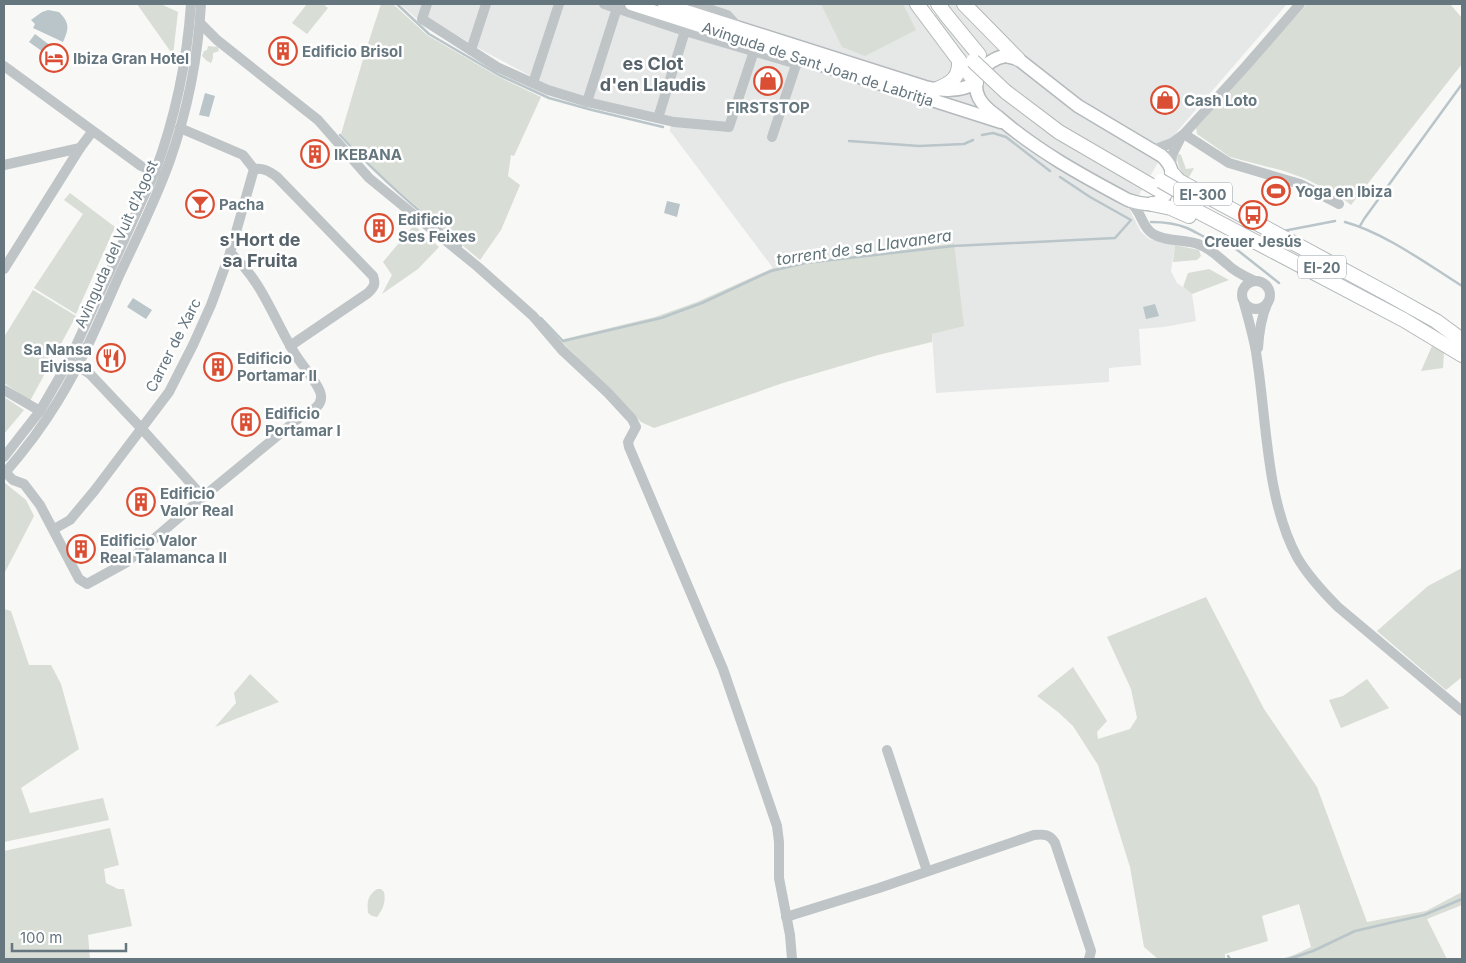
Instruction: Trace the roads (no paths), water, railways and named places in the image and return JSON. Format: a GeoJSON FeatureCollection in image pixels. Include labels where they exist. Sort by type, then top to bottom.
{"type":"FeatureCollection","features":[{"type":"Feature","properties":{"kind":"highway"},"geometry":{"type":"LineString","coordinates":[[917,4],[976,83]]}},
{"type":"Feature","properties":{"kind":"highway","name":"EI-20"},"geometry":{"type":"LineString","coordinates":[[928,4],[959,46],[976,58],[1009,89],[1065,125],[1165,177],[1180,197],[1404,320],[1435,340]]}},
{"type":"Feature","properties":{"kind":"highway","name":"EI-20"},"geometry":{"type":"LineString","coordinates":[[938,4],[976,58]]}},
{"type":"Feature","properties":{"kind":"highway"},"geometry":{"type":"LineString","coordinates":[[964,4],[1018,59]]}},
{"type":"Feature","properties":{"kind":"highway"},"geometry":{"type":"LineString","coordinates":[[937,89],[952,81],[959,68],[959,60]]}},
{"type":"Feature","properties":{"kind":"highway","name":"EI-300"},"geometry":{"type":"LineString","coordinates":[[1165,177],[1179,181],[1386,293],[1436,321],[1462,341]]}},
{"type":"Feature","properties":{"kind":"highway","name":"EI-20"},"geometry":{"type":"LineString","coordinates":[[1180,197],[1462,341]]}},
{"type":"Feature","properties":{"kind":"highway","name":"EI-300"},"geometry":{"type":"LineString","coordinates":[[1151,204],[1179,211],[1336,293],[1435,340],[1462,355]]}},
{"type":"Feature","properties":{"kind":"main road","name":"Avinguda de Sant Joan de Labritja"},"geometry":{"type":"LineString","coordinates":[[631,4],[798,61],[1005,124]]}},
{"type":"Feature","properties":{"kind":"main road","name":"Avinguda de Sant Joan de Labritja"},"geometry":{"type":"LineString","coordinates":[[664,4],[925,87],[958,90],[976,83]]}},
{"type":"Feature","properties":{"kind":"main road"},"geometry":{"type":"LineString","coordinates":[[976,83],[978,75],[993,60],[1005,56],[1018,59]]}},
{"type":"Feature","properties":{"kind":"main road","name":"EI-300"},"geometry":{"type":"LineString","coordinates":[[976,83],[980,100],[1005,124],[1061,163],[1128,200],[1151,204],[1160,200],[1165,195],[1171,183],[1165,177],[1162,156],[1078,106],[1018,59]]}},
{"type":"Feature","properties":{"kind":"street","name":"Avinguda del Vuit d'Agost"},"geometry":{"type":"LineString","coordinates":[[4,457],[40,411],[69,362],[155,172],[176,104],[186,52],[191,4]]}},
{"type":"Feature","properties":{"kind":"street","name":"Avinguda del Vuit d'Agost"},"geometry":{"type":"LineString","coordinates":[[5,473],[51,413],[78,366],[170,161],[192,80],[202,4]]}},
{"type":"Feature","properties":{"kind":"street"},"geometry":{"type":"LineString","coordinates":[[427,4],[422,19],[497,67],[548,90],[587,102],[674,122],[729,127],[754,52]]}},
{"type":"Feature","properties":{"kind":"street"},"geometry":{"type":"LineString","coordinates":[[471,50],[486,4]]}},
{"type":"Feature","properties":{"kind":"street"},"geometry":{"type":"LineString","coordinates":[[533,83],[559,4]]}},
{"type":"Feature","properties":{"kind":"street","name":"Avinguda de Sant Joan de Labritja"},"geometry":{"type":"LineString","coordinates":[[604,4],[754,52],[798,61]]}},
{"type":"Feature","properties":{"kind":"street","name":"Avinguda de Sant Joan de Labritja"},"geometry":{"type":"LineString","coordinates":[[694,4],[727,15],[739,28]]}},
{"type":"Feature","properties":{"kind":"street"},"geometry":{"type":"LineString","coordinates":[[1153,150],[1172,144],[1184,134],[1300,4]]}},
{"type":"Feature","properties":{"kind":"street"},"geometry":{"type":"LineString","coordinates":[[587,102],[617,8]]}},
{"type":"Feature","properties":{"kind":"street"},"geometry":{"type":"LineString","coordinates":[[200,23],[217,40],[318,120],[369,178],[478,267],[533,316],[562,350],[608,393],[632,419],[636,427],[628,442],[629,447],[723,669],[777,826],[779,878],[792,959]]}},
{"type":"Feature","properties":{"kind":"street"},"geometry":{"type":"LineString","coordinates":[[658,118],[685,31]]}},
{"type":"Feature","properties":{"kind":"street"},"geometry":{"type":"LineString","coordinates":[[197,48],[217,40]]}},
{"type":"Feature","properties":{"kind":"street"},"geometry":{"type":"LineString","coordinates":[[772,137],[798,61]]}},
{"type":"Feature","properties":{"kind":"street"},"geometry":{"type":"LineString","coordinates":[[4,66],[140,166],[155,172],[170,161]]}},
{"type":"Feature","properties":{"kind":"street"},"geometry":{"type":"LineString","coordinates":[[180,128],[243,155],[254,169],[262,168],[270,171],[373,276],[374,288],[368,294],[290,346]]}},
{"type":"Feature","properties":{"kind":"street"},"geometry":{"type":"LineString","coordinates":[[4,268],[92,132]]}},
{"type":"Feature","properties":{"kind":"street"},"geometry":{"type":"LineString","coordinates":[[1165,177],[1172,155],[1184,134]]}},
{"type":"Feature","properties":{"kind":"street"},"geometry":{"type":"LineString","coordinates":[[1184,134],[1229,163],[1300,184],[1339,204]]}},
{"type":"Feature","properties":{"kind":"street"},"geometry":{"type":"LineString","coordinates":[[4,165],[80,148]]}},
{"type":"Feature","properties":{"kind":"street","name":"Carrer de Xarc"},"geometry":{"type":"LineString","coordinates":[[54,529],[70,520],[169,392],[211,305],[230,253],[254,169]]}},
{"type":"Feature","properties":{"kind":"street"},"geometry":{"type":"LineString","coordinates":[[1128,200],[1139,213],[1142,223],[1160,238],[1188,241],[1210,249],[1227,264],[1253,280],[1262,281],[1268,287],[1271,295],[1264,312],[1257,359]]}},
{"type":"Feature","properties":{"kind":"street"},"geometry":{"type":"LineString","coordinates":[[1142,223],[1145,212],[1151,204]]}},
{"type":"Feature","properties":{"kind":"street"},"geometry":{"type":"LineString","coordinates":[[5,473],[13,480],[24,484],[40,505],[79,579],[87,584],[127,562],[203,497],[304,414],[319,404],[321,394],[319,387],[290,346],[248,270],[230,253]]}},
{"type":"Feature","properties":{"kind":"street"},"geometry":{"type":"LineString","coordinates":[[1227,264],[1243,299],[1257,359],[1264,424],[1276,495],[1286,531],[1298,558],[1320,589],[1338,607],[1462,711]]}},
{"type":"Feature","properties":{"kind":"street"},"geometry":{"type":"LineString","coordinates":[[1253,280],[1244,287],[1243,299],[1250,308],[1258,309],[1268,304]]}},
{"type":"Feature","properties":{"kind":"street"},"geometry":{"type":"LineString","coordinates":[[78,366],[90,374],[203,497]]}},
{"type":"Feature","properties":{"kind":"street"},"geometry":{"type":"LineString","coordinates":[[4,390],[40,411]]}},
{"type":"Feature","properties":{"kind":"street"},"geometry":{"type":"LineString","coordinates":[[887,750],[927,871]]}},
{"type":"Feature","properties":{"kind":"street"},"geometry":{"type":"LineString","coordinates":[[786,917],[1034,834],[1048,835],[1055,843],[1091,951],[1089,959]]}},
{"type":"Feature","properties":{"kind":"waterway"},"geometry":{"type":"LineString","coordinates":[[397,4],[429,34],[499,75],[549,98],[663,127]]}},
{"type":"Feature","properties":{"kind":"waterway"},"geometry":{"type":"LineString","coordinates":[[1360,226],[1462,84]]}},
{"type":"Feature","properties":{"kind":"waterway"},"geometry":{"type":"LineString","coordinates":[[982,135],[993,133],[1006,137],[1050,171]]}},
{"type":"Feature","properties":{"kind":"waterway","name":"torrent de sa Llavanera"},"geometry":{"type":"LineString","coordinates":[[340,135],[364,160],[442,230]]}},
{"type":"Feature","properties":{"kind":"waterway"},"geometry":{"type":"LineString","coordinates":[[849,141],[919,146],[964,144],[973,140]]}},
{"type":"Feature","properties":{"kind":"waterway","name":"torrent de sa Llavanera"},"geometry":{"type":"LineString","coordinates":[[541,318],[563,341],[661,318],[702,303],[771,271],[805,263],[953,246],[1115,238],[1131,220],[1090,197],[1060,177]]}},
{"type":"Feature","properties":{"kind":"waterway","name":"torrent de sa Llavanera"},"geometry":{"type":"LineString","coordinates":[[1283,231],[1335,221]]}},
{"type":"Feature","properties":{"kind":"waterway","name":"torrent de sa Llavanera"},"geometry":{"type":"LineString","coordinates":[[1151,222],[1178,225],[1220,244],[1231,245],[1279,283]]}},
{"type":"Feature","properties":{"kind":"waterway"},"geometry":{"type":"LineString","coordinates":[[1345,222],[1390,241],[1462,286]]}},
{"type":"Feature","properties":{"kind":"waterway","name":"torrent de sa Llavanera"},"geometry":{"type":"LineString","coordinates":[[446,234],[461,246]]}},
{"type":"Feature","properties":{"kind":"waterway"},"geometry":{"type":"LineString","coordinates":[[1289,959],[1313,951],[1355,931],[1424,915],[1462,899]]}},
{"type":"Feature","properties":{"kind":"place","name":"Edificio Brisol"},"geometry":{"type":"Point","coordinates":[283,51]}},
{"type":"Feature","properties":{"kind":"place","name":"Ibiza Gran Hotel"},"geometry":{"type":"Point","coordinates":[54,58]}},
{"type":"Feature","properties":{"kind":"place","name":"FIRSTSTOP"},"geometry":{"type":"Point","coordinates":[768,81]}},
{"type":"Feature","properties":{"kind":"place","name":"Cash Loto"},"geometry":{"type":"Point","coordinates":[1165,100]}},
{"type":"Feature","properties":{"kind":"place","name":"IKEBANA"},"geometry":{"type":"Point","coordinates":[315,154]}},
{"type":"Feature","properties":{"kind":"place","name":"Yoga en Ibiza"},"geometry":{"type":"Point","coordinates":[1276,191]}},
{"type":"Feature","properties":{"kind":"place","name":"Pacha"},"geometry":{"type":"Point","coordinates":[200,204]}},
{"type":"Feature","properties":{"kind":"place","name":"Creuer Jesús"},"geometry":{"type":"Point","coordinates":[1253,215]}},
{"type":"Feature","properties":{"kind":"place","name":"Edificio Ses Feixes"},"geometry":{"type":"Point","coordinates":[379,228]}},
{"type":"Feature","properties":{"kind":"place","name":"Sa Nansa Eivissa"},"geometry":{"type":"Point","coordinates":[111,358]}},
{"type":"Feature","properties":{"kind":"place","name":"Edificio Portamar II"},"geometry":{"type":"Point","coordinates":[218,367]}},
{"type":"Feature","properties":{"kind":"place","name":"Edificio Portamar I"},"geometry":{"type":"Point","coordinates":[246,422]}},
{"type":"Feature","properties":{"kind":"place","name":"Edificio Valor Real"},"geometry":{"type":"Point","coordinates":[141,502]}},
{"type":"Feature","properties":{"kind":"place","name":"Edificio Valor Real Talamanca II"},"geometry":{"type":"Point","coordinates":[81,549]}},
{"type":"Feature","properties":{"kind":"district","name":"es Clot d'en Llaudis"},"geometry":{"type":"Point","coordinates":[653,73]}},
{"type":"Feature","properties":{"kind":"district","name":"s'Hort de sa Fruita"},"geometry":{"type":"Point","coordinates":[260,249]}}]}
